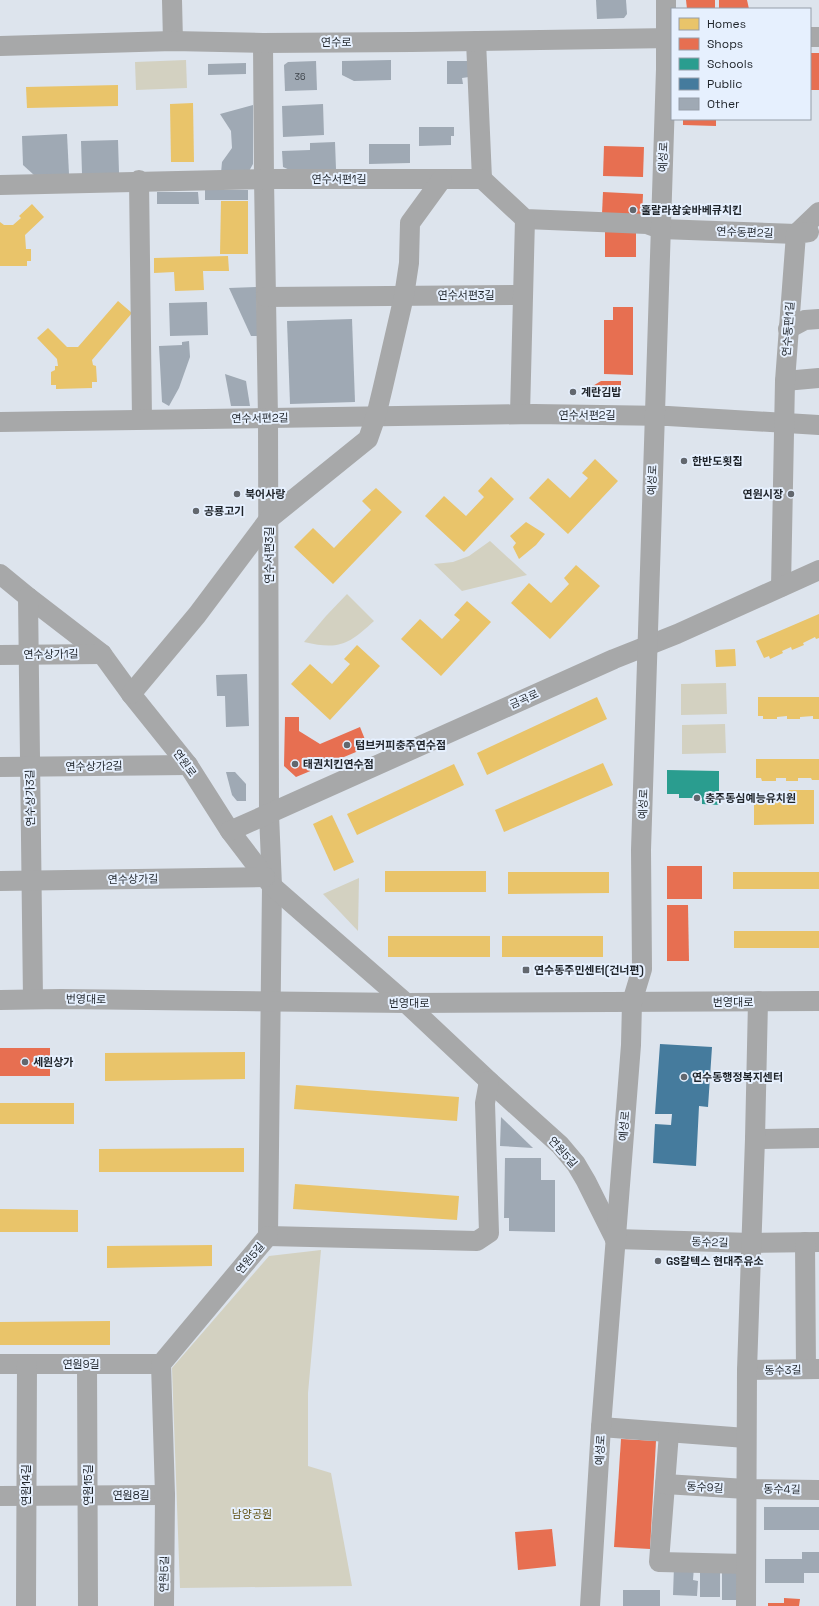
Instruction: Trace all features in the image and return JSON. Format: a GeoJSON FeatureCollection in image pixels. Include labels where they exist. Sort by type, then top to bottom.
{"type":"FeatureCollection","features":[{"type":"Feature","properties":{"kind":"street"},"geometry":{"type":"LineString","coordinates":[[172,0],[172,41]]}},
{"type":"Feature","properties":{"kind":"street","name":"예성로"},"geometry":{"type":"LineString","coordinates":[[590,1606],[601,1427],[631,1045],[632,1002],[642,969],[641,850],[647,647],[661,229],[670,38],[666,0]]}},
{"type":"Feature","properties":{"kind":"street","name":"연수로"},"geometry":{"type":"LineString","coordinates":[[0,46],[172,41],[263,43],[670,38]]}},
{"type":"Feature","properties":{"kind":"street"},"geometry":{"type":"LineString","coordinates":[[476,41],[482,179],[525,219],[647,224],[661,229]]}},
{"type":"Feature","properties":{"kind":"street","name":"연수서편3길"},"geometry":{"type":"LineString","coordinates":[[263,43],[269,519],[269,882]]}},
{"type":"Feature","properties":{"kind":"street"},"geometry":{"type":"LineString","coordinates":[[131,694],[197,615],[269,519],[368,439],[376,416],[404,296],[409,263],[410,223],[442,179]]}},
{"type":"Feature","properties":{"kind":"street","name":"연수서편1길"},"geometry":{"type":"LineString","coordinates":[[0,185],[139,180],[482,179]]}},
{"type":"Feature","properties":{"kind":"street"},"geometry":{"type":"LineString","coordinates":[[139,180],[142,419]]}},
{"type":"Feature","properties":{"kind":"street"},"geometry":{"type":"LineString","coordinates":[[796,234],[819,212]]}},
{"type":"Feature","properties":{"kind":"street"},"geometry":{"type":"LineString","coordinates":[[520,414],[525,219]]}},
{"type":"Feature","properties":{"kind":"street","name":"연수동편2길"},"geometry":{"type":"LineString","coordinates":[[661,229],[796,234],[819,230]]}},
{"type":"Feature","properties":{"kind":"street","name":"연수동편1길"},"geometry":{"type":"LineString","coordinates":[[781,587],[783,424],[788,329],[796,234]]}},
{"type":"Feature","properties":{"kind":"street","name":"연수서편3길"},"geometry":{"type":"LineString","coordinates":[[266,297],[523,295]]}},
{"type":"Feature","properties":{"kind":"street"},"geometry":{"type":"LineString","coordinates":[[788,329],[805,320],[819,319]]}},
{"type":"Feature","properties":{"kind":"street"},"geometry":{"type":"LineString","coordinates":[[785,381],[819,378]]}},
{"type":"Feature","properties":{"kind":"street","name":"연수서편2길"},"geometry":{"type":"LineString","coordinates":[[0,422],[520,414],[654,415]]}},
{"type":"Feature","properties":{"kind":"street"},"geometry":{"type":"LineString","coordinates":[[654,415],[819,425]]}},
{"type":"Feature","properties":{"kind":"street","name":"금곡로"},"geometry":{"type":"LineString","coordinates":[[230,831],[614,659],[647,647],[819,570]]}},
{"type":"Feature","properties":{"kind":"street","name":"연원로"},"geometry":{"type":"LineString","coordinates":[[0,574],[102,654],[131,694],[188,765],[230,831],[269,882],[406,1003]]}},
{"type":"Feature","properties":{"kind":"street","name":"연수상가3길"},"geometry":{"type":"LineString","coordinates":[[28,597],[33,999]]}},
{"type":"Feature","properties":{"kind":"street","name":"연수상가1길"},"geometry":{"type":"LineString","coordinates":[[0,655],[102,654]]}},
{"type":"Feature","properties":{"kind":"street","name":"연수상가2길"},"geometry":{"type":"LineString","coordinates":[[0,767],[188,765]]}},
{"type":"Feature","properties":{"kind":"street","name":"연수상가길"},"geometry":{"type":"LineString","coordinates":[[0,881],[269,882]]}},
{"type":"Feature","properties":{"kind":"street"},"geometry":{"type":"LineString","coordinates":[[268,1236],[270,1001],[272,962],[269,882]]}},
{"type":"Feature","properties":{"kind":"street","name":"번영대로"},"geometry":{"type":"LineString","coordinates":[[0,1000],[33,999],[406,1003],[819,1001]]}},
{"type":"Feature","properties":{"kind":"street"},"geometry":{"type":"LineString","coordinates":[[746,1606],[747,1370],[752,1243],[758,1002]]}},
{"type":"Feature","properties":{"kind":"street","name":"연원5길"},"geometry":{"type":"LineString","coordinates":[[406,1003],[560,1145],[576,1164],[586,1181],[615,1240]]}},
{"type":"Feature","properties":{"kind":"street","name":"연원5길"},"geometry":{"type":"LineString","coordinates":[[164,1606],[165,1495],[161,1364],[268,1236],[477,1241],[489,1232],[485,1104],[489,1081]]}},
{"type":"Feature","properties":{"kind":"street"},"geometry":{"type":"LineString","coordinates":[[755,1139],[819,1138]]}},
{"type":"Feature","properties":{"kind":"street","name":"동수2길"},"geometry":{"type":"LineString","coordinates":[[615,1240],[752,1243],[812,1242],[812,1369]]}},
{"type":"Feature","properties":{"kind":"street","name":"연원9길"},"geometry":{"type":"LineString","coordinates":[[0,1364],[161,1364]]}},
{"type":"Feature","properties":{"kind":"street","name":"연원14길"},"geometry":{"type":"LineString","coordinates":[[26,1606],[27,1364]]}},
{"type":"Feature","properties":{"kind":"street","name":"연원15길"},"geometry":{"type":"LineString","coordinates":[[87,1364],[88,1606]]}},
{"type":"Feature","properties":{"kind":"street","name":"동수3길"},"geometry":{"type":"LineString","coordinates":[[747,1370],[812,1369]]}},
{"type":"Feature","properties":{"kind":"street"},"geometry":{"type":"LineString","coordinates":[[601,1427],[746,1438]]}},
{"type":"Feature","properties":{"kind":"street"},"geometry":{"type":"LineString","coordinates":[[669,1433],[659,1562],[746,1564]]}},
{"type":"Feature","properties":{"kind":"street","name":"동수9길"},"geometry":{"type":"LineString","coordinates":[[665,1484],[746,1489]]}},
{"type":"Feature","properties":{"kind":"street","name":"동수4길"},"geometry":{"type":"LineString","coordinates":[[746,1489],[819,1490]]}},
{"type":"Feature","properties":{"kind":"street","name":"연원8길"},"geometry":{"type":"LineString","coordinates":[[0,1496],[165,1495]]}},
{"type":"Feature","properties":{"kind":"green space"},"geometry":{"type":"Polygon","coordinates":[[[186,60],[187,88],[136,90],[135,62],[186,60]]]}},
{"type":"Feature","properties":{"kind":"green space"},"geometry":{"type":"Polygon","coordinates":[[[490,541],[527,575],[462,591],[434,564],[453,562],[469,556],[490,541]]]}},
{"type":"Feature","properties":{"kind":"green space"},"geometry":{"type":"Polygon","coordinates":[[[347,594],[374,621],[357,636],[342,644],[326,645],[304,642],[326,616],[347,594]]]}},
{"type":"Feature","properties":{"kind":"green space"},"geometry":{"type":"Polygon","coordinates":[[[726,683],[727,714],[681,715],[681,684],[726,683]]]}},
{"type":"Feature","properties":{"kind":"green space"},"geometry":{"type":"Polygon","coordinates":[[[725,724],[726,753],[682,754],[682,725],[725,724]]]}},
{"type":"Feature","properties":{"kind":"green space"},"geometry":{"type":"Polygon","coordinates":[[[359,878],[358,931],[323,894],[359,878]]]}},
{"type":"Feature","properties":{"kind":"green space","name":"남양공원"},"geometry":{"type":"Polygon","coordinates":[[[321,1250],[308,1393],[308,1466],[331,1473],[352,1586],[180,1588],[172,1368],[269,1256],[321,1250]]]}},
{"type":"Feature","properties":{"kind":"building: Homes"},"geometry":{"type":"Polygon","coordinates":[[[118,85],[118,106],[27,108],[26,87],[118,85]]]}},
{"type":"Feature","properties":{"kind":"building: Homes"},"geometry":{"type":"Polygon","coordinates":[[[193,103],[194,162],[171,162],[170,104],[193,103]]]}},
{"type":"Feature","properties":{"kind":"building: Homes"},"geometry":{"type":"Polygon","coordinates":[[[221,201],[248,201],[248,254],[220,254],[221,201]]]}},
{"type":"Feature","properties":{"kind":"building: Homes"},"geometry":{"type":"Polygon","coordinates":[[[32,204],[44,217],[25,235],[26,249],[31,249],[31,261],[27,261],[27,266],[0,266],[0,222],[4,225],[13,225],[21,218],[19,216],[32,204]]]}},
{"type":"Feature","properties":{"kind":"building: Homes"},"geometry":{"type":"Polygon","coordinates":[[[228,256],[229,271],[203,271],[204,290],[175,291],[174,272],[154,273],[154,258],[228,256]]]}},
{"type":"Feature","properties":{"kind":"building: Homes"},"geometry":{"type":"Polygon","coordinates":[[[118,301],[132,313],[92,360],[93,365],[96,366],[97,382],[92,382],[92,388],[56,389],[56,385],[51,385],[51,372],[55,370],[55,366],[58,366],[57,359],[37,338],[48,328],[67,347],[78,347],[118,301]]]}},
{"type":"Feature","properties":{"kind":"building: Homes"},"geometry":{"type":"Polygon","coordinates":[[[595,459],[618,481],[568,534],[529,498],[548,478],[570,498],[588,478],[582,473],[595,459]]]}},
{"type":"Feature","properties":{"kind":"building: Homes"},"geometry":{"type":"Polygon","coordinates":[[[491,477],[514,499],[464,552],[425,516],[444,496],[466,516],[484,497],[478,491],[491,477]]]}},
{"type":"Feature","properties":{"kind":"building: Homes"},"geometry":{"type":"Polygon","coordinates":[[[376,488],[402,512],[333,584],[294,547],[313,528],[334,548],[371,510],[362,501],[376,488]]]}},
{"type":"Feature","properties":{"kind":"building: Homes"},"geometry":{"type":"Polygon","coordinates":[[[526,522],[545,534],[536,545],[519,559],[513,547],[516,543],[510,536],[526,522]]]}},
{"type":"Feature","properties":{"kind":"building: Homes"},"geometry":{"type":"Polygon","coordinates":[[[576,565],[600,586],[550,639],[511,603],[529,583],[551,603],[569,584],[564,578],[576,565]]]}},
{"type":"Feature","properties":{"kind":"building: Homes"},"geometry":{"type":"Polygon","coordinates":[[[467,601],[491,622],[441,676],[401,639],[420,619],[442,639],[460,620],[454,615],[467,601]]]}},
{"type":"Feature","properties":{"kind":"building: Homes"},"geometry":{"type":"Polygon","coordinates":[[[819,614],[819,638],[816,639],[815,637],[803,643],[804,645],[792,650],[791,647],[782,651],[783,653],[770,659],[769,656],[764,658],[756,641],[819,614]]]}},
{"type":"Feature","properties":{"kind":"building: Homes"},"geometry":{"type":"Polygon","coordinates":[[[357,645],[380,666],[330,720],[291,684],[310,664],[332,684],[350,664],[344,659],[357,645]]]}},
{"type":"Feature","properties":{"kind":"building: Homes"},"geometry":{"type":"Polygon","coordinates":[[[735,649],[736,666],[716,667],[715,650],[735,649]]]}},
{"type":"Feature","properties":{"kind":"building: Homes"},"geometry":{"type":"Polygon","coordinates":[[[597,697],[607,719],[487,775],[477,753],[597,697]]]}},
{"type":"Feature","properties":{"kind":"building: Homes"},"geometry":{"type":"Polygon","coordinates":[[[758,697],[819,697],[819,719],[813,719],[813,716],[800,717],[800,719],[787,719],[787,716],[777,717],[777,719],[763,719],[763,716],[758,716],[758,697]]]}},
{"type":"Feature","properties":{"kind":"building: Homes"},"geometry":{"type":"Polygon","coordinates":[[[756,759],[819,759],[819,780],[812,780],[811,778],[798,778],[798,781],[786,781],[786,778],[776,778],[776,781],[762,781],[761,778],[756,778],[756,759]]]}},
{"type":"Feature","properties":{"kind":"building: Homes"},"geometry":{"type":"Polygon","coordinates":[[[603,763],[613,785],[504,832],[495,810],[603,763]]]}},
{"type":"Feature","properties":{"kind":"building: Homes"},"geometry":{"type":"Polygon","coordinates":[[[454,764],[464,785],[357,835],[347,814],[454,764]]]}},
{"type":"Feature","properties":{"kind":"building: Homes"},"geometry":{"type":"Polygon","coordinates":[[[789,790],[814,790],[814,824],[754,825],[754,797],[789,796],[789,790]]]}},
{"type":"Feature","properties":{"kind":"building: Homes"},"geometry":{"type":"Polygon","coordinates":[[[332,815],[354,862],[334,871],[313,824],[332,815]]]}},
{"type":"Feature","properties":{"kind":"building: Homes"},"geometry":{"type":"Polygon","coordinates":[[[385,871],[486,871],[486,892],[385,892],[385,871]]]}},
{"type":"Feature","properties":{"kind":"building: Homes"},"geometry":{"type":"Polygon","coordinates":[[[508,872],[609,872],[609,893],[508,894],[508,872]]]}},
{"type":"Feature","properties":{"kind":"building: Homes"},"geometry":{"type":"Polygon","coordinates":[[[733,872],[819,872],[819,889],[733,889],[733,872]]]}},
{"type":"Feature","properties":{"kind":"building: Homes"},"geometry":{"type":"Polygon","coordinates":[[[734,931],[819,931],[819,948],[734,948],[734,931]]]}},
{"type":"Feature","properties":{"kind":"building: Homes"},"geometry":{"type":"Polygon","coordinates":[[[388,936],[490,936],[490,957],[388,957],[388,936]]]}},
{"type":"Feature","properties":{"kind":"building: Homes"},"geometry":{"type":"Polygon","coordinates":[[[502,936],[603,936],[603,957],[502,957],[502,936]]]}},
{"type":"Feature","properties":{"kind":"building: Homes"},"geometry":{"type":"Polygon","coordinates":[[[245,1052],[245,1079],[105,1081],[105,1053],[245,1052]]]}},
{"type":"Feature","properties":{"kind":"building: Homes"},"geometry":{"type":"Polygon","coordinates":[[[296,1085],[459,1097],[457,1121],[294,1109],[296,1085]]]}},
{"type":"Feature","properties":{"kind":"building: Homes"},"geometry":{"type":"Polygon","coordinates":[[[0,1103],[74,1103],[74,1124],[0,1124],[0,1103]]]}},
{"type":"Feature","properties":{"kind":"building: Homes"},"geometry":{"type":"Polygon","coordinates":[[[244,1148],[244,1172],[99,1172],[99,1149],[244,1148]]]}},
{"type":"Feature","properties":{"kind":"building: Homes"},"geometry":{"type":"Polygon","coordinates":[[[295,1184],[459,1196],[457,1220],[293,1209],[295,1184]]]}},
{"type":"Feature","properties":{"kind":"building: Homes"},"geometry":{"type":"Polygon","coordinates":[[[0,1209],[78,1210],[78,1232],[0,1232],[0,1209]]]}},
{"type":"Feature","properties":{"kind":"building: Homes"},"geometry":{"type":"Polygon","coordinates":[[[212,1245],[212,1266],[107,1268],[107,1246],[212,1245]]]}},
{"type":"Feature","properties":{"kind":"building: Homes"},"geometry":{"type":"Polygon","coordinates":[[[110,1321],[110,1345],[0,1345],[0,1322],[110,1321]]]}},
{"type":"Feature","properties":{"kind":"building: Shops"},"geometry":{"type":"Polygon","coordinates":[[[686,0],[715,0],[715,8],[687,8],[686,0]]]}},
{"type":"Feature","properties":{"kind":"building: Shops"},"geometry":{"type":"Polygon","coordinates":[[[719,0],[747,0],[749,8],[719,8],[719,0]]]}},
{"type":"Feature","properties":{"kind":"building: Shops"},"geometry":{"type":"Polygon","coordinates":[[[811,53],[819,53],[819,90],[811,90],[811,53]]]}},
{"type":"Feature","properties":{"kind":"building: Shops"},"geometry":{"type":"Polygon","coordinates":[[[683,120],[716,120],[716,126],[683,125],[683,120]]]}},
{"type":"Feature","properties":{"kind":"building: Shops"},"geometry":{"type":"Polygon","coordinates":[[[604,146],[644,147],[643,177],[603,176],[604,146]]]}},
{"type":"Feature","properties":{"kind":"building: Shops"},"geometry":{"type":"Polygon","coordinates":[[[603,192],[643,194],[642,216],[602,214],[603,192]]]}},
{"type":"Feature","properties":{"kind":"building: Shops"},"geometry":{"type":"Polygon","coordinates":[[[605,230],[636,230],[636,257],[605,257],[605,230]]]}},
{"type":"Feature","properties":{"kind":"building: Shops"},"geometry":{"type":"Polygon","coordinates":[[[613,307],[633,307],[633,375],[604,374],[604,320],[613,320],[613,307]]]}},
{"type":"Feature","properties":{"kind":"building: Shops"},"geometry":{"type":"Polygon","coordinates":[[[601,381],[621,381],[621,386],[611,396],[591,396],[591,387],[601,381]]]}},
{"type":"Feature","properties":{"kind":"building: Shops"},"geometry":{"type":"Polygon","coordinates":[[[285,717],[299,717],[299,731],[320,744],[360,727],[368,747],[296,777],[284,766],[285,717]]]}},
{"type":"Feature","properties":{"kind":"building: Shops"},"geometry":{"type":"Polygon","coordinates":[[[667,866],[702,866],[702,899],[667,899],[667,866]]]}},
{"type":"Feature","properties":{"kind":"building: Shops"},"geometry":{"type":"Polygon","coordinates":[[[667,905],[688,905],[689,961],[667,961],[667,905]]]}},
{"type":"Feature","properties":{"kind":"building: Shops","name":"세원상가"},"geometry":{"type":"Polygon","coordinates":[[[0,1048],[50,1048],[50,1076],[0,1076],[0,1048]]]}},
{"type":"Feature","properties":{"kind":"building: Shops"},"geometry":{"type":"Polygon","coordinates":[[[621,1439],[656,1441],[650,1549],[614,1547],[621,1439]]]}},
{"type":"Feature","properties":{"kind":"building: Shops"},"geometry":{"type":"Polygon","coordinates":[[[552,1529],[556,1566],[518,1570],[515,1532],[552,1529]]]}},
{"type":"Feature","properties":{"kind":"building: Shops"},"geometry":{"type":"Polygon","coordinates":[[[784,1598],[800,1599],[799,1606],[768,1606],[768,1603],[784,1603],[784,1598]]]}},
{"type":"Feature","properties":{"kind":"building: Schools"},"geometry":{"type":"Polygon","coordinates":[[[667,770],[719,771],[719,805],[702,804],[702,798],[679,798],[679,794],[667,794],[667,770]]]}},
{"type":"Feature","properties":{"kind":"building: Public","name":"연수동행정복지센터"},"geometry":{"type":"Polygon","coordinates":[[[660,1044],[712,1047],[708,1107],[699,1106],[696,1166],[653,1163],[655,1124],[671,1125],[672,1114],[655,1114],[660,1044]]]}},
{"type":"Feature","properties":{"kind":"building: Other"},"geometry":{"type":"Polygon","coordinates":[[[596,0],[626,0],[627,14],[624,18],[597,19],[596,0]]]}},
{"type":"Feature","properties":{"kind":"building: Other"},"geometry":{"type":"Polygon","coordinates":[[[391,60],[391,80],[354,81],[342,75],[342,61],[391,60]]]}},
{"type":"Feature","properties":{"kind":"building: Other"},"geometry":{"type":"Polygon","coordinates":[[[316,61],[317,90],[285,91],[284,65],[288,62],[316,61]]]}},
{"type":"Feature","properties":{"kind":"building: Other"},"geometry":{"type":"Polygon","coordinates":[[[447,61],[469,61],[469,77],[462,78],[463,84],[447,84],[447,61]]]}},
{"type":"Feature","properties":{"kind":"building: Other"},"geometry":{"type":"Polygon","coordinates":[[[246,63],[246,74],[208,75],[208,64],[246,63]]]}},
{"type":"Feature","properties":{"kind":"building: Other"},"geometry":{"type":"Polygon","coordinates":[[[323,104],[324,135],[283,137],[282,106],[323,104]]]}},
{"type":"Feature","properties":{"kind":"building: Other"},"geometry":{"type":"Polygon","coordinates":[[[253,105],[253,164],[248,173],[221,173],[222,162],[232,148],[231,131],[220,114],[253,105]]]}},
{"type":"Feature","properties":{"kind":"building: Other"},"geometry":{"type":"Polygon","coordinates":[[[419,127],[454,127],[454,136],[451,136],[451,145],[419,146],[419,127]]]}},
{"type":"Feature","properties":{"kind":"building: Other"},"geometry":{"type":"Polygon","coordinates":[[[67,134],[69,174],[34,175],[23,165],[22,136],[67,134]]]}},
{"type":"Feature","properties":{"kind":"building: Other"},"geometry":{"type":"Polygon","coordinates":[[[118,140],[119,173],[82,174],[81,141],[118,140]]]}},
{"type":"Feature","properties":{"kind":"building: Other"},"geometry":{"type":"Polygon","coordinates":[[[335,142],[336,169],[292,171],[283,167],[282,151],[310,150],[310,143],[335,142]]]}},
{"type":"Feature","properties":{"kind":"building: Other"},"geometry":{"type":"Polygon","coordinates":[[[369,144],[410,144],[410,163],[369,164],[369,144]]]}},
{"type":"Feature","properties":{"kind":"building: Other"},"geometry":{"type":"Polygon","coordinates":[[[205,190],[248,190],[248,200],[205,200],[205,190]]]}},
{"type":"Feature","properties":{"kind":"building: Other"},"geometry":{"type":"Polygon","coordinates":[[[157,192],[198,192],[199,204],[157,204],[157,192]]]}},
{"type":"Feature","properties":{"kind":"building: Other"},"geometry":{"type":"Polygon","coordinates":[[[256,287],[258,336],[251,336],[229,288],[256,287]]]}},
{"type":"Feature","properties":{"kind":"building: Other"},"geometry":{"type":"Polygon","coordinates":[[[207,302],[208,335],[170,336],[169,303],[207,302]]]}},
{"type":"Feature","properties":{"kind":"building: Other"},"geometry":{"type":"Polygon","coordinates":[[[352,319],[355,402],[290,404],[287,321],[352,319]]]}},
{"type":"Feature","properties":{"kind":"building: Other"},"geometry":{"type":"Polygon","coordinates":[[[189,341],[190,357],[179,388],[169,406],[162,402],[159,346],[182,345],[182,342],[189,341]]]}},
{"type":"Feature","properties":{"kind":"building: Other"},"geometry":{"type":"Polygon","coordinates":[[[225,374],[246,381],[250,406],[231,406],[225,374]]]}},
{"type":"Feature","properties":{"kind":"building: Other"},"geometry":{"type":"Polygon","coordinates":[[[247,674],[249,726],[226,727],[225,696],[217,696],[216,675],[247,674]]]}},
{"type":"Feature","properties":{"kind":"building: Other"},"geometry":{"type":"Polygon","coordinates":[[[226,772],[235,772],[246,784],[246,801],[237,801],[232,795],[226,772]]]}},
{"type":"Feature","properties":{"kind":"building: Other"},"geometry":{"type":"Polygon","coordinates":[[[501,1117],[533,1148],[500,1146],[501,1117]]]}},
{"type":"Feature","properties":{"kind":"building: Other"},"geometry":{"type":"Polygon","coordinates":[[[505,1158],[541,1158],[541,1180],[555,1180],[555,1232],[509,1231],[509,1218],[504,1218],[505,1158]]]}},
{"type":"Feature","properties":{"kind":"building: Other"},"geometry":{"type":"Polygon","coordinates":[[[764,1507],[819,1507],[819,1530],[764,1530],[764,1507]]]}},
{"type":"Feature","properties":{"kind":"building: Other"},"geometry":{"type":"Polygon","coordinates":[[[802,1552],[819,1552],[819,1573],[804,1573],[804,1583],[765,1583],[765,1559],[802,1559],[802,1552]]]}},
{"type":"Feature","properties":{"kind":"building: Other"},"geometry":{"type":"Polygon","coordinates":[[[674,1566],[694,1567],[693,1580],[698,1581],[697,1596],[673,1595],[674,1566]]]}},
{"type":"Feature","properties":{"kind":"building: Other"},"geometry":{"type":"Polygon","coordinates":[[[700,1568],[720,1568],[720,1597],[700,1597],[700,1568]]]}},
{"type":"Feature","properties":{"kind":"building: Other"},"geometry":{"type":"Polygon","coordinates":[[[722,1568],[738,1572],[743,1600],[722,1600],[722,1568]]]}},
{"type":"Feature","properties":{"kind":"building: Other"},"geometry":{"type":"Polygon","coordinates":[[[623,1590],[660,1590],[660,1606],[623,1606],[623,1590]]]}},
{"type":"Feature","properties":{"kind":"place","name":"훌랄라참숯바베큐치킨"},"geometry":{"type":"Point","coordinates":[633,210]}},
{"type":"Feature","properties":{"kind":"place","name":"계란김밥"},"geometry":{"type":"Point","coordinates":[573,392]}},
{"type":"Feature","properties":{"kind":"place","name":"한반도횟집"},"geometry":{"type":"Point","coordinates":[684,461]}},
{"type":"Feature","properties":{"kind":"place","name":"북어사랑"},"geometry":{"type":"Point","coordinates":[237,494]}},
{"type":"Feature","properties":{"kind":"place","name":"연원시장"},"geometry":{"type":"Point","coordinates":[791,494]}},
{"type":"Feature","properties":{"kind":"place","name":"공룡고기"},"geometry":{"type":"Point","coordinates":[196,511]}},
{"type":"Feature","properties":{"kind":"place","name":"텀브커피충주연수점"},"geometry":{"type":"Point","coordinates":[347,745]}},
{"type":"Feature","properties":{"kind":"place","name":"태권치킨연수점"},"geometry":{"type":"Point","coordinates":[295,764]}},
{"type":"Feature","properties":{"kind":"place","name":"충주동심예능유치원"},"geometry":{"type":"Point","coordinates":[697,798]}},
{"type":"Feature","properties":{"kind":"place","name":"연수동주민센터(건너편)"},"geometry":{"type":"Point","coordinates":[526,970]}},
{"type":"Feature","properties":{"kind":"place","name":"세원상가"},"geometry":{"type":"Point","coordinates":[25,1062]}},
{"type":"Feature","properties":{"kind":"place","name":"연수동행정복지센터"},"geometry":{"type":"Point","coordinates":[684,1077]}},
{"type":"Feature","properties":{"kind":"place","name":"GS칼텍스 현대주유소"},"geometry":{"type":"Point","coordinates":[658,1261]}}]}
